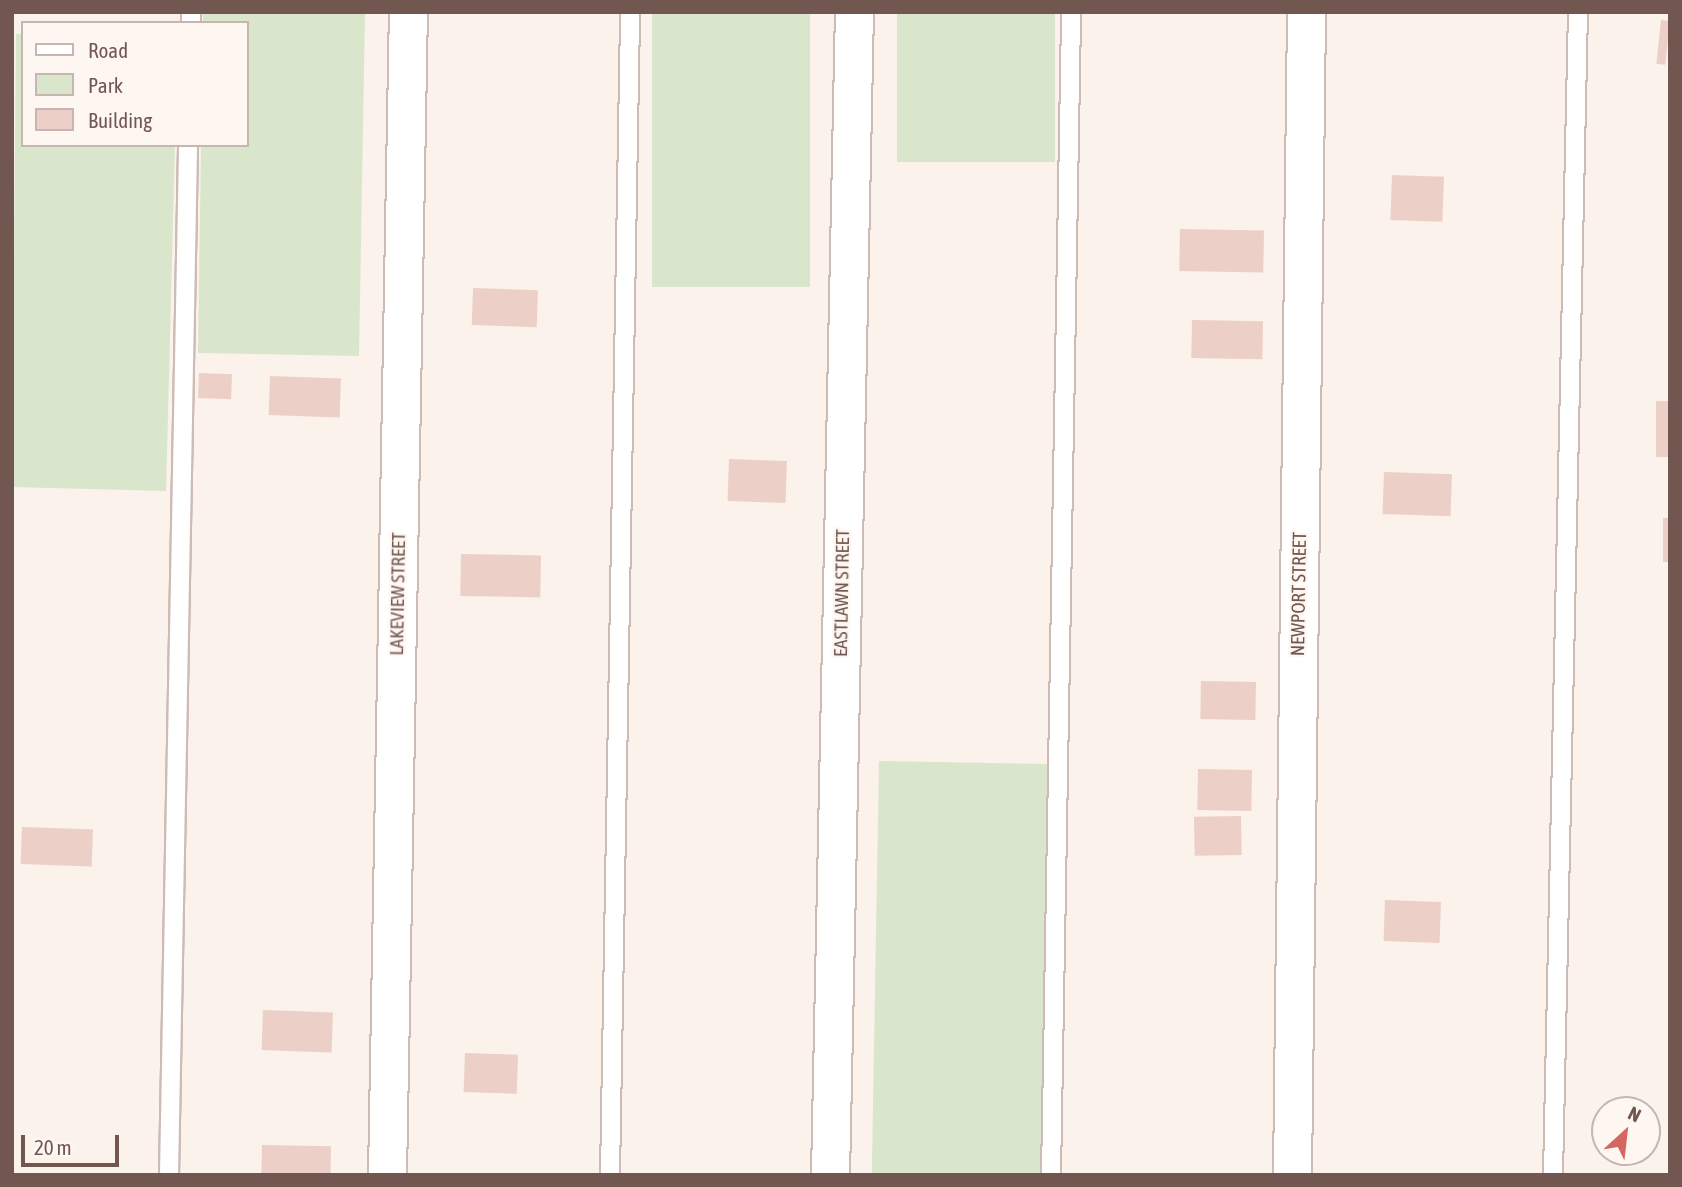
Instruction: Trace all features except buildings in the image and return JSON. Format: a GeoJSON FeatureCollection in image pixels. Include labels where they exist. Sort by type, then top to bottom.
{"type":"FeatureCollection","features":[{"type":"Feature","properties":{"kind":"street","name":"LAKEVIEW STREET"},"geometry":{"type":"LineString","coordinates":[[387,1175],[408,12]]}},
{"type":"Feature","properties":{"kind":"street","name":"EASTLAWN STREET"},"geometry":{"type":"LineString","coordinates":[[830,1175],[854,12]]}},
{"type":"Feature","properties":{"kind":"street","name":"NEWPORT STREET"},"geometry":{"type":"LineString","coordinates":[[1292,1175],[1306,12]]}},
{"type":"Feature","properties":{"kind":"lane"},"geometry":{"type":"LineString","coordinates":[[610,1175],[630,12]]}},
{"type":"Feature","properties":{"kind":"lane"},"geometry":{"type":"LineString","coordinates":[[1051,1175],[1071,12]]}},
{"type":"Feature","properties":{"kind":"lane"},"geometry":{"type":"LineString","coordinates":[[1553,1175],[1578,12]]}},
{"type":"Feature","properties":{"kind":"lane"},"geometry":{"type":"LineString","coordinates":[[169,1175],[188,147]]}},
{"type":"Feature","properties":{"kind":"green space"},"geometry":{"type":"Polygon","coordinates":[[[203,12],[365,12],[359,356],[198,353],[201,147],[248,147],[248,21],[203,21],[203,12]]]}},
{"type":"Feature","properties":{"kind":"green space"},"geometry":{"type":"Polygon","coordinates":[[[652,12],[810,12],[810,287],[652,287],[652,12]]]}},
{"type":"Feature","properties":{"kind":"green space"},"geometry":{"type":"Polygon","coordinates":[[[897,12],[1055,12],[1055,162],[897,162],[897,12]]]}},
{"type":"Feature","properties":{"kind":"green space"},"geometry":{"type":"Polygon","coordinates":[[[16,34],[21,34],[21,147],[175,147],[166,491],[12,487],[16,34]]]}},
{"type":"Feature","properties":{"kind":"green space"},"geometry":{"type":"Polygon","coordinates":[[[879,761],[1056,764],[1049,1175],[872,1175],[879,761]]]}}]}
